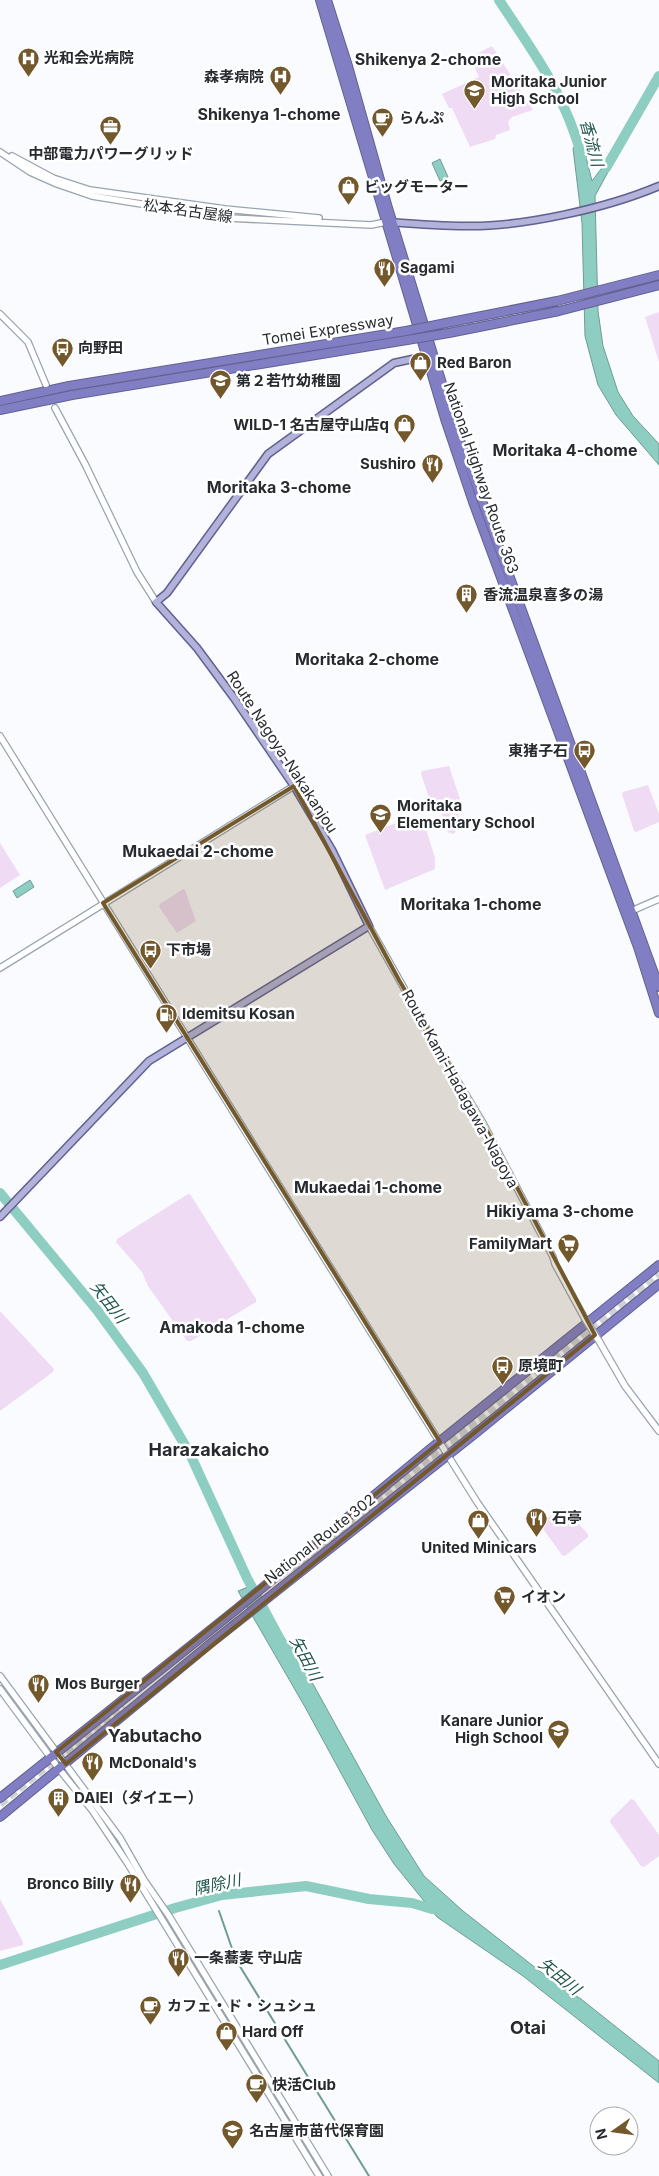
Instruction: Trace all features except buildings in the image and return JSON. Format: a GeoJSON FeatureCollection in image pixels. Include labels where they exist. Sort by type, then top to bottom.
{"type":"FeatureCollection","features":[{"type":"Feature","properties":{"kind":"highway","name":"National Highway Route 363"},"geometry":{"type":"LineString","coordinates":[[320,0],[473,502],[659,987]]}},
{"type":"Feature","properties":{"kind":"highway","name":"National Highway Route 363"},"geometry":{"type":"LineString","coordinates":[[327,0],[348,66],[389,222]]}},
{"type":"Feature","properties":{"kind":"highway","name":"Tomei Expressway"},"geometry":{"type":"LineString","coordinates":[[0,401],[108,379],[406,331],[557,301],[659,275]]}},
{"type":"Feature","properties":{"kind":"highway","name":"Tomei Expressway"},"geometry":{"type":"LineString","coordinates":[[0,410],[72,395],[449,333],[559,311],[659,285]]}},
{"type":"Feature","properties":{"kind":"highway","name":"National Highway Route 363"},"geometry":{"type":"LineString","coordinates":[[629,912],[659,1013]]}},
{"type":"Feature","properties":{"kind":"highway","name":"National Route 302"},"geometry":{"type":"LineString","coordinates":[[1,1797],[238,1608],[659,1265]]}},
{"type":"Feature","properties":{"kind":"highway","name":"National Route 302"},"geometry":{"type":"LineString","coordinates":[[0,1817],[271,1594],[412,1484],[659,1284]]}},
{"type":"Feature","properties":{"kind":"highway"},"geometry":{"type":"LineString","coordinates":[[0,1824],[28,1795]]}},
{"type":"Feature","properties":{"kind":"main road"},"geometry":{"type":"LineString","coordinates":[[389,222],[465,226],[528,220],[598,206],[634,196],[659,186]]}},
{"type":"Feature","properties":{"kind":"main road"},"geometry":{"type":"LineString","coordinates":[[156,602],[167,593],[268,454],[394,363],[429,355]]}},
{"type":"Feature","properties":{"kind":"main road","name":"Route Nagoya-Nakakanjou"},"geometry":{"type":"LineString","coordinates":[[156,602],[202,656],[234,698],[294,786],[332,850],[369,926]]}},
{"type":"Feature","properties":{"kind":"main road"},"geometry":{"type":"LineString","coordinates":[[0,1216],[149,1062],[188,1036],[369,926]]}},
{"type":"Feature","properties":{"kind":"street","name":"松本名古屋線"},"geometry":{"type":"LineString","coordinates":[[0,150],[30,172],[92,196],[228,218],[371,225],[389,222]]}},
{"type":"Feature","properties":{"kind":"street"},"geometry":{"type":"LineString","coordinates":[[0,314],[28,342],[46,385]]}},
{"type":"Feature","properties":{"kind":"street"},"geometry":{"type":"LineString","coordinates":[[55,408],[85,464],[137,572],[156,602]]}},
{"type":"Feature","properties":{"kind":"street"},"geometry":{"type":"LineString","coordinates":[[0,736],[188,1036],[254,1147],[503,1541],[659,1764]]}},
{"type":"Feature","properties":{"kind":"street"},"geometry":{"type":"LineString","coordinates":[[0,968],[294,786]]}},
{"type":"Feature","properties":{"kind":"street"},"geometry":{"type":"LineString","coordinates":[[629,912],[659,899]]}},
{"type":"Feature","properties":{"kind":"street","name":"Route Kami-Hadagawa-Nagoya"},"geometry":{"type":"LineString","coordinates":[[369,926],[436,1046],[483,1123],[585,1319],[625,1386],[659,1431]]}},
{"type":"Feature","properties":{"kind":"street"},"geometry":{"type":"LineString","coordinates":[[0,1676],[53,1754],[59,1770],[92,1810],[319,2176]]}},
{"type":"Feature","properties":{"kind":"street"},"geometry":{"type":"LineString","coordinates":[[0,1688],[53,1754],[66,1764],[120,1838],[144,1880],[169,1916],[328,2176]]}},
{"type":"Feature","properties":{"kind":"highlighted area"},"geometry":{"type":"Polygon","coordinates":[[[294,786],[399,980],[483,1123],[595,1335],[66,1764],[56,1752],[440,1442],[103,903],[294,786]]]}},
{"type":"Feature","properties":{"kind":"shaded area"},"geometry":{"type":"Polygon","coordinates":[[[492,46],[533,110],[512,117],[508,122],[510,130],[496,135],[495,139],[470,147],[452,108],[449,108],[442,94],[479,77],[470,57],[492,46]]]}},
{"type":"Feature","properties":{"kind":"shaded area"},"geometry":{"type":"Polygon","coordinates":[[[582,141],[592,181],[610,157],[615,159],[595,196],[598,311],[603,346],[618,392],[633,416],[659,444],[659,465],[616,415],[598,385],[585,336],[582,223],[573,148],[582,141]]]}},
{"type":"Feature","properties":{"kind":"shaded area"},"geometry":{"type":"Polygon","coordinates":[[[440,159],[448,177],[440,181],[432,163],[440,159]]]}},
{"type":"Feature","properties":{"kind":"shaded area"},"geometry":{"type":"Polygon","coordinates":[[[659,312],[659,362],[645,317],[659,312]]]}},
{"type":"Feature","properties":{"kind":"shaded area"},"geometry":{"type":"Polygon","coordinates":[[[449,766],[461,802],[434,812],[421,774],[422,771],[449,766]]]}},
{"type":"Feature","properties":{"kind":"shaded area"},"geometry":{"type":"Polygon","coordinates":[[[648,785],[659,814],[659,822],[636,832],[634,831],[622,794],[623,792],[648,785]]]}},
{"type":"Feature","properties":{"kind":"shaded area"},"geometry":{"type":"Polygon","coordinates":[[[457,809],[459,818],[455,833],[451,834],[451,832],[448,833],[442,814],[457,809]]]}},
{"type":"Feature","properties":{"kind":"shaded area"},"geometry":{"type":"Polygon","coordinates":[[[423,819],[435,858],[435,869],[385,890],[365,835],[401,821],[403,826],[423,819]]]}},
{"type":"Feature","properties":{"kind":"shaded area"},"geometry":{"type":"Polygon","coordinates":[[[0,843],[20,875],[0,888],[0,843]]]}},
{"type":"Feature","properties":{"kind":"shaded area"},"geometry":{"type":"Polygon","coordinates":[[[30,880],[34,887],[17,898],[13,891],[30,880]]]}},
{"type":"Feature","properties":{"kind":"shaded area"},"geometry":{"type":"Polygon","coordinates":[[[183,889],[196,921],[177,933],[159,907],[160,904],[183,889]]]}},
{"type":"Feature","properties":{"kind":"shaded area"},"geometry":{"type":"Polygon","coordinates":[[[190,1194],[256,1299],[256,1302],[191,1341],[187,1341],[148,1286],[142,1272],[116,1242],[117,1239],[190,1194]]]}},
{"type":"Feature","properties":{"kind":"shaded area"},"geometry":{"type":"Polygon","coordinates":[[[0,1311],[54,1369],[53,1372],[0,1411],[0,1311]]]}},
{"type":"Feature","properties":{"kind":"shaded area"},"geometry":{"type":"Polygon","coordinates":[[[561,1508],[565,1509],[588,1534],[588,1537],[565,1556],[562,1555],[541,1526],[541,1523],[561,1508]]]}},
{"type":"Feature","properties":{"kind":"shaded area","name":"矢田川"},"geometry":{"type":"Polygon","coordinates":[[[248,1587],[269,1623],[292,1646],[386,1816],[424,1876],[463,1911],[546,1976],[581,1999],[659,2061],[659,2083],[523,1976],[437,1917],[394,1864],[372,1830],[305,1707],[238,1591],[248,1587]]]}},
{"type":"Feature","properties":{"kind":"shaded area"},"geometry":{"type":"Polygon","coordinates":[[[631,1799],[634,1800],[659,1835],[659,1856],[644,1867],[641,1866],[610,1822],[631,1799]]]}},
{"type":"Feature","properties":{"kind":"shaded area"},"geometry":{"type":"Polygon","coordinates":[[[0,1899],[23,1945],[0,1951],[0,1899]]]}},
{"type":"Feature","properties":{"kind":"waterway","name":"香流川"},"geometry":{"type":"LineString","coordinates":[[499,0],[557,93],[575,134],[582,157]]}},
{"type":"Feature","properties":{"kind":"waterway"},"geometry":{"type":"LineString","coordinates":[[606,168],[659,76]]}},
{"type":"Feature","properties":{"kind":"waterway","name":"矢田川"},"geometry":{"type":"LineString","coordinates":[[0,1193],[97,1310],[143,1373],[190,1454],[247,1578],[281,1641]]}},
{"type":"Feature","properties":{"kind":"waterway","name":"隅除川"},"geometry":{"type":"LineString","coordinates":[[0,1965],[175,1908],[222,1895],[306,1886],[369,1899],[412,1903],[432,1909],[444,1906]]}},
{"type":"Feature","properties":{"kind":"waterway"},"geometry":{"type":"LineString","coordinates":[[219,1911],[236,1960],[369,2176]]}},
{"type":"Feature","properties":{"kind":"tunnel"},"geometry":{"type":"LineString","coordinates":[[291,1569],[659,1274]]}},
{"type":"Feature","properties":{"kind":"tunnel"},"geometry":{"type":"LineString","coordinates":[[434,1461],[488,1419]]}},
{"type":"Feature","properties":{"kind":"tunnel"},"geometry":{"type":"LineString","coordinates":[[0,1804],[123,1705]]}},
{"type":"Feature","properties":{"kind":"place","name":"光和会光病院"},"geometry":{"type":"Point","coordinates":[28,77]}},
{"type":"Feature","properties":{"kind":"place","name":"森孝病院"},"geometry":{"type":"Point","coordinates":[280,96]}},
{"type":"Feature","properties":{"kind":"place","name":"Moritaka Junior High School"},"geometry":{"type":"Point","coordinates":[475,110]}},
{"type":"Feature","properties":{"kind":"place","name":"らんぷ"},"geometry":{"type":"Point","coordinates":[383,137]}},
{"type":"Feature","properties":{"kind":"place","name":"中部電力パワーグリッド"},"geometry":{"type":"Point","coordinates":[111,145]}},
{"type":"Feature","properties":{"kind":"place","name":"ビッグモーター"},"geometry":{"type":"Point","coordinates":[348,206]}},
{"type":"Feature","properties":{"kind":"place","name":"Sagami"},"geometry":{"type":"Point","coordinates":[384,287]}},
{"type":"Feature","properties":{"kind":"place","name":"向野田"},"geometry":{"type":"Point","coordinates":[62,367]}},
{"type":"Feature","properties":{"kind":"place","name":"Red Baron"},"geometry":{"type":"Point","coordinates":[421,382]}},
{"type":"Feature","properties":{"kind":"place","name":"第２若竹幼稚園"},"geometry":{"type":"Point","coordinates":[220,400]}},
{"type":"Feature","properties":{"kind":"place","name":"WILD-1 名古屋守山店q"},"geometry":{"type":"Point","coordinates":[405,444]}},
{"type":"Feature","properties":{"kind":"place","name":"Sushiro"},"geometry":{"type":"Point","coordinates":[432,483]}},
{"type":"Feature","properties":{"kind":"place","name":"香流温泉喜多の湯"},"geometry":{"type":"Point","coordinates":[467,614]}},
{"type":"Feature","properties":{"kind":"place","name":"東猪子石"},"geometry":{"type":"Point","coordinates":[584,770]}},
{"type":"Feature","properties":{"kind":"place","name":"Moritaka Elementary School"},"geometry":{"type":"Point","coordinates":[381,834]}},
{"type":"Feature","properties":{"kind":"place","name":"下市場"},"geometry":{"type":"Point","coordinates":[150,969]}},
{"type":"Feature","properties":{"kind":"place","name":"Idemitsu Kosan"},"geometry":{"type":"Point","coordinates":[166,1033]}},
{"type":"Feature","properties":{"kind":"place","name":"FamilyMart"},"geometry":{"type":"Point","coordinates":[568,1263]}},
{"type":"Feature","properties":{"kind":"place","name":"原境町"},"geometry":{"type":"Point","coordinates":[502,1385]}},
{"type":"Feature","properties":{"kind":"place","name":"石亭"},"geometry":{"type":"Point","coordinates":[536,1537]}},
{"type":"Feature","properties":{"kind":"place","name":"United Minicars"},"geometry":{"type":"Point","coordinates":[479,1539]}},
{"type":"Feature","properties":{"kind":"place","name":"イオン"},"geometry":{"type":"Point","coordinates":[505,1616]}},
{"type":"Feature","properties":{"kind":"place","name":"Mos Burger"},"geometry":{"type":"Point","coordinates":[39,1703]}},
{"type":"Feature","properties":{"kind":"place","name":"Kanare Junior High School"},"geometry":{"type":"Point","coordinates":[559,1749]}},
{"type":"Feature","properties":{"kind":"place","name":"McDonald's"},"geometry":{"type":"Point","coordinates":[93,1782]}},
{"type":"Feature","properties":{"kind":"place","name":"DAIEI（ダイエー）"},"geometry":{"type":"Point","coordinates":[58,1817]}},
{"type":"Feature","properties":{"kind":"place","name":"Bronco Billy"},"geometry":{"type":"Point","coordinates":[130,1903]}},
{"type":"Feature","properties":{"kind":"place","name":"一条蕎麦 守山店"},"geometry":{"type":"Point","coordinates":[178,1977]}},
{"type":"Feature","properties":{"kind":"place","name":"カフェ・ド・シュシュ"},"geometry":{"type":"Point","coordinates":[151,2025]}},
{"type":"Feature","properties":{"kind":"place","name":"Hard Off"},"geometry":{"type":"Point","coordinates":[226,2051]}},
{"type":"Feature","properties":{"kind":"place","name":"快活Club"},"geometry":{"type":"Point","coordinates":[256,2104]}},
{"type":"Feature","properties":{"kind":"place","name":"名古屋市苗代保育園"},"geometry":{"type":"Point","coordinates":[233,2150]}},
{"type":"Feature","properties":{"kind":"district","name":"Shikenya 2-chome"},"geometry":{"type":"Point","coordinates":[428,59]}},
{"type":"Feature","properties":{"kind":"district","name":"Shikenya 1-chome"},"geometry":{"type":"Point","coordinates":[269,114]}},
{"type":"Feature","properties":{"kind":"district","name":"Moritaka 4-chome"},"geometry":{"type":"Point","coordinates":[565,450]}},
{"type":"Feature","properties":{"kind":"district","name":"Moritaka 3-chome"},"geometry":{"type":"Point","coordinates":[279,487]}},
{"type":"Feature","properties":{"kind":"district","name":"Moritaka 2-chome"},"geometry":{"type":"Point","coordinates":[367,659]}},
{"type":"Feature","properties":{"kind":"district","name":"Mukaedai 2-chome"},"geometry":{"type":"Point","coordinates":[198,851]}},
{"type":"Feature","properties":{"kind":"district","name":"Moritaka 1-chome"},"geometry":{"type":"Point","coordinates":[471,904]}},
{"type":"Feature","properties":{"kind":"district","name":"Mukaedai 1-chome"},"geometry":{"type":"Point","coordinates":[368,1187]}},
{"type":"Feature","properties":{"kind":"district","name":"Hikiyama 3-chome"},"geometry":{"type":"Point","coordinates":[560,1211]}},
{"type":"Feature","properties":{"kind":"district","name":"Amakoda 1-chome"},"geometry":{"type":"Point","coordinates":[232,1327]}},
{"type":"Feature","properties":{"kind":"district","name":"Harazakaicho"},"geometry":{"type":"Point","coordinates":[209,1450]}},
{"type":"Feature","properties":{"kind":"district","name":"Yabutacho"},"geometry":{"type":"Point","coordinates":[155,1736]}},
{"type":"Feature","properties":{"kind":"district","name":"Otai"},"geometry":{"type":"Point","coordinates":[528,2028]}}]}
